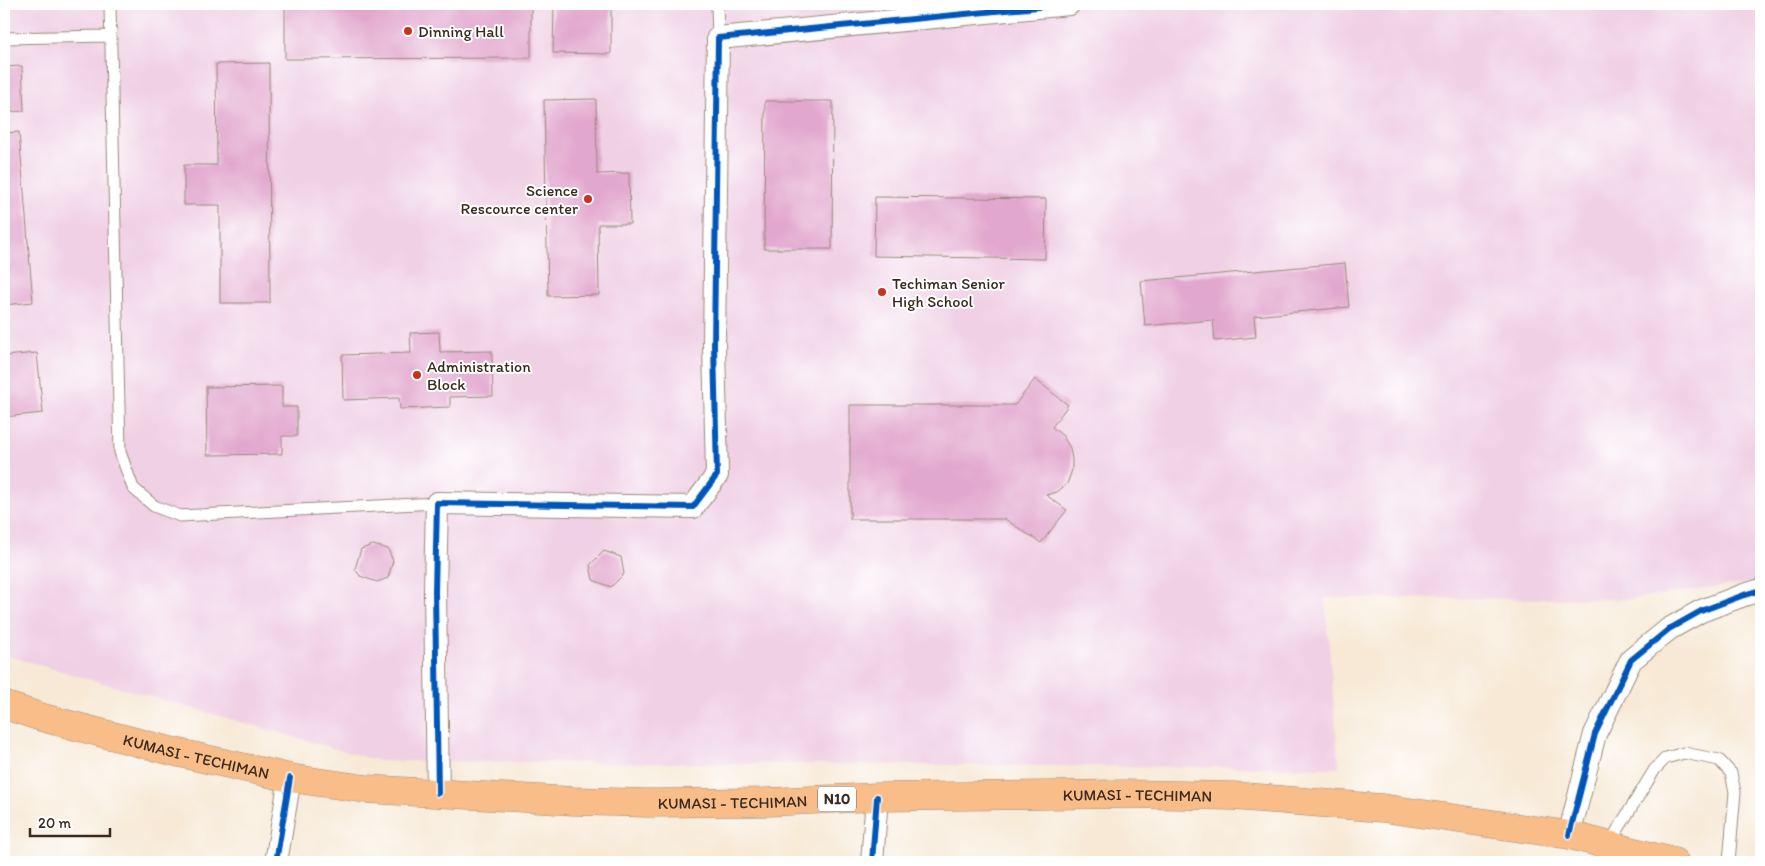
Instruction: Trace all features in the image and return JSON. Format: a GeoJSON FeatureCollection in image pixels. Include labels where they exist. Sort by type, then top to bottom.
{"type":"FeatureCollection","features":[{"type":"Feature","properties":{"kind":"highway","name":"KUMASI - TECHIMAN"},"geometry":{"type":"LineString","coordinates":[[4,705],[44,718],[171,751],[290,778],[366,789],[574,801],[648,803],[768,802],[877,797],[1125,794],[1233,796],[1382,808],[1569,835],[1674,862]]}},
{"type":"Feature","properties":{"kind":"street"},"geometry":{"type":"LineString","coordinates":[[438,793],[435,591],[437,503],[693,507],[717,475],[714,345],[718,38],[1068,4]]}},
{"type":"Feature","properties":{"kind":"street"},"geometry":{"type":"LineString","coordinates":[[1569,835],[1596,734],[1631,660],[1669,629],[1701,611],[1761,590]]}},
{"type":"Feature","properties":{"kind":"street"},"geometry":{"type":"LineString","coordinates":[[276,862],[290,778]]}},
{"type":"Feature","properties":{"kind":"street"},"geometry":{"type":"LineString","coordinates":[[872,862],[877,797]]}},
{"type":"Feature","properties":{"kind":"lane"},"geometry":{"type":"LineString","coordinates":[[110,4],[109,36],[120,452],[133,488],[154,506],[180,516],[437,503]]}},
{"type":"Feature","properties":{"kind":"lane"},"geometry":{"type":"LineString","coordinates":[[717,4],[718,38]]}},
{"type":"Feature","properties":{"kind":"lane"},"geometry":{"type":"LineString","coordinates":[[4,38],[109,36]]}},
{"type":"Feature","properties":{"kind":"lane"},"geometry":{"type":"LineString","coordinates":[[1609,844],[1655,769],[1666,758],[1684,753],[1720,760],[1731,773],[1736,792],[1729,862]]}},
{"type":"Feature","properties":{"kind":"shaded area","name":"Techiman Senior High School"},"geometry":{"type":"Polygon","coordinates":[[[4,4],[1761,4],[1761,581],[1630,599],[1325,598],[1339,768],[379,761],[4,655],[4,4]]]}},
{"type":"Feature","properties":{"kind":"building","name":"Dinning Hall"},"geometry":{"type":"Polygon","coordinates":[[[285,4],[531,4],[531,58],[285,59],[285,4]]]}},
{"type":"Feature","properties":{"kind":"building"},"geometry":{"type":"Polygon","coordinates":[[[554,4],[611,4],[611,54],[553,53],[554,4]]]}},
{"type":"Feature","properties":{"kind":"building"},"geometry":{"type":"Polygon","coordinates":[[[269,63],[270,303],[220,303],[220,205],[184,205],[184,165],[217,165],[216,64],[269,63]]]}},
{"type":"Feature","properties":{"kind":"building"},"geometry":{"type":"Polygon","coordinates":[[[22,66],[24,111],[4,112],[4,67],[22,66]]]}},
{"type":"Feature","properties":{"kind":"building","name":"Science Rescource center"},"geometry":{"type":"Polygon","coordinates":[[[596,99],[597,174],[629,173],[630,224],[598,224],[599,295],[548,296],[544,100],[596,99]]]}},
{"type":"Feature","properties":{"kind":"building"},"geometry":{"type":"Polygon","coordinates":[[[765,101],[833,101],[832,249],[764,249],[765,101]]]}},
{"type":"Feature","properties":{"kind":"building"},"geometry":{"type":"Polygon","coordinates":[[[19,132],[33,302],[4,305],[4,133],[19,132]]]}},
{"type":"Feature","properties":{"kind":"building"},"geometry":{"type":"Polygon","coordinates":[[[875,197],[1046,199],[1045,259],[874,256],[875,197]]]}},
{"type":"Feature","properties":{"kind":"building"},"geometry":{"type":"Polygon","coordinates":[[[1345,263],[1349,307],[1254,316],[1256,337],[1215,341],[1213,320],[1145,326],[1141,281],[1345,263]]]}},
{"type":"Feature","properties":{"kind":"building","name":"Administration Block"},"geometry":{"type":"Polygon","coordinates":[[[439,332],[440,352],[492,351],[493,396],[450,397],[450,407],[400,409],[399,398],[343,400],[342,355],[411,353],[410,333],[439,332]]]}},
{"type":"Feature","properties":{"kind":"building"},"geometry":{"type":"Polygon","coordinates":[[[37,353],[43,413],[4,417],[4,356],[37,353]]]}},
{"type":"Feature","properties":{"kind":"building"},"geometry":{"type":"Polygon","coordinates":[[[1035,379],[1068,405],[1052,427],[1063,436],[1070,448],[1072,459],[1072,470],[1067,484],[1057,492],[1046,495],[1067,510],[1041,543],[1005,519],[850,519],[850,405],[1015,405],[1035,379]]]}},
{"type":"Feature","properties":{"kind":"building"},"geometry":{"type":"Polygon","coordinates":[[[282,386],[282,407],[297,407],[297,436],[282,436],[282,454],[207,455],[206,387],[282,386]]]}},
{"type":"Feature","properties":{"kind":"building"},"geometry":{"type":"Polygon","coordinates":[[[373,545],[388,549],[393,561],[388,578],[377,582],[360,576],[355,569],[361,549],[373,545]]]}},
{"type":"Feature","properties":{"kind":"building"},"geometry":{"type":"Polygon","coordinates":[[[604,551],[621,557],[624,574],[611,587],[593,580],[590,565],[604,551]]]}},
{"type":"Feature","properties":{"kind":"cycle path"},"geometry":{"type":"LineString","coordinates":[[438,793],[435,591],[437,503],[693,507],[717,475],[714,345],[718,38],[1069,4]]}},
{"type":"Feature","properties":{"kind":"cycle path"},"geometry":{"type":"LineString","coordinates":[[1569,835],[1595,734],[1631,660],[1669,629],[1701,611],[1761,590]]}},
{"type":"Feature","properties":{"kind":"cycle path"},"geometry":{"type":"LineString","coordinates":[[276,862],[290,778]]}},
{"type":"Feature","properties":{"kind":"cycle path"},"geometry":{"type":"LineString","coordinates":[[872,862],[877,797]]}},
{"type":"Feature","properties":{"kind":"place","name":"Dinning Hall"},"geometry":{"type":"Point","coordinates":[408,31]}},
{"type":"Feature","properties":{"kind":"place","name":"Science Rescource center"},"geometry":{"type":"Point","coordinates":[588,199]}},
{"type":"Feature","properties":{"kind":"place","name":"Techiman Senior High School"},"geometry":{"type":"Point","coordinates":[882,292]}},
{"type":"Feature","properties":{"kind":"place","name":"Administration Block"},"geometry":{"type":"Point","coordinates":[417,375]}}]}
